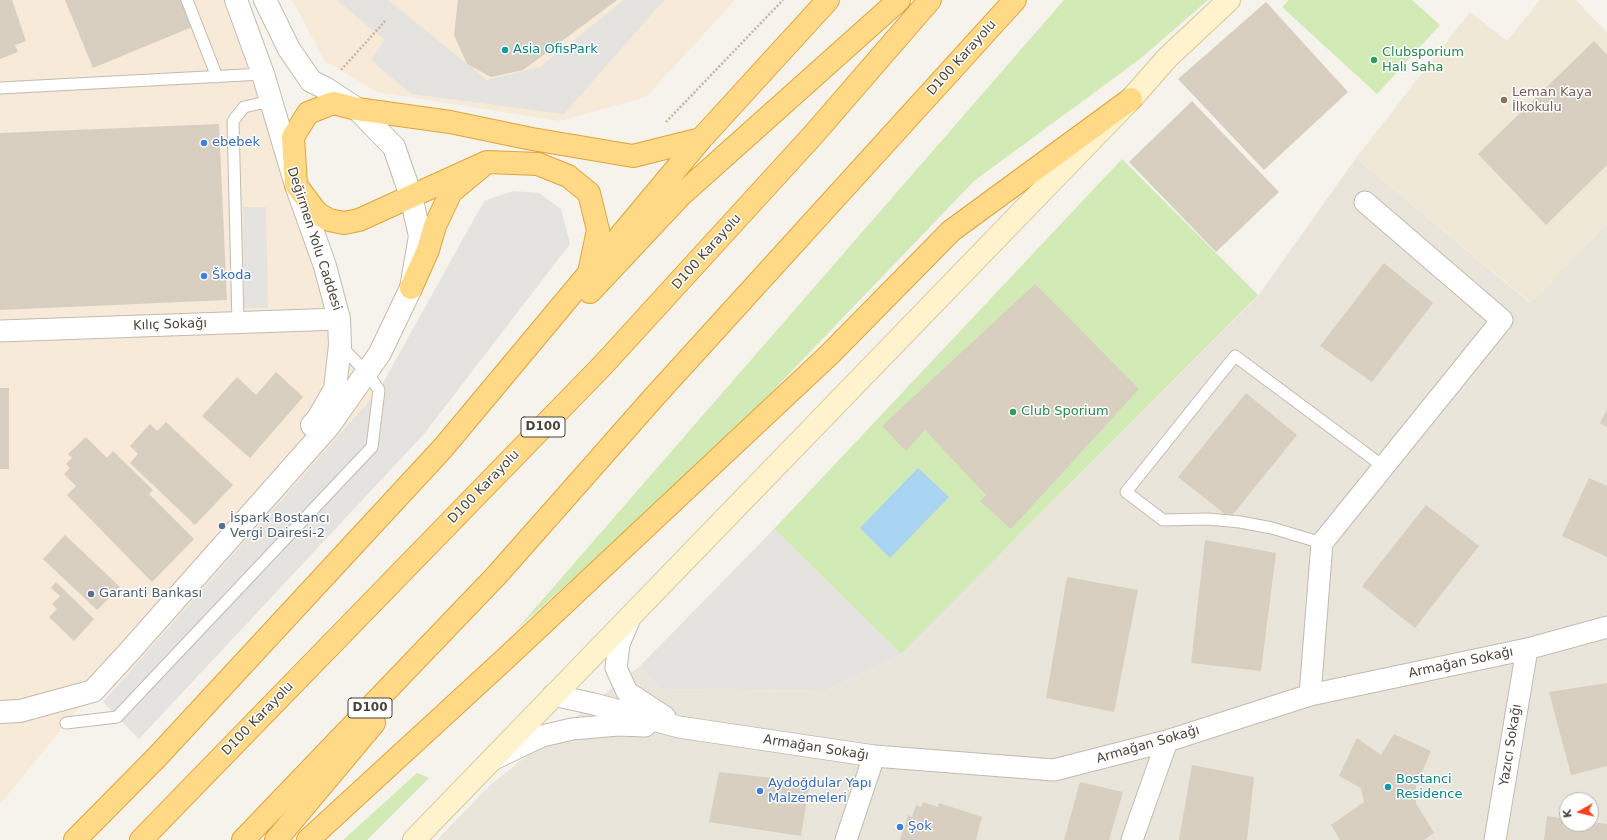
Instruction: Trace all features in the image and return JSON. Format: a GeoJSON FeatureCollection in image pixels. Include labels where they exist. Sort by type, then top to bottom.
{"type":"FeatureCollection","features":[{"type":"Feature","properties":{"kind":"highway"},"geometry":{"type":"LineString","coordinates":[[446,443],[701,138],[828,0]]}},
{"type":"Feature","properties":{"kind":"highway"},"geometry":{"type":"LineString","coordinates":[[75,840],[157,757],[446,443],[681,195],[899,0]]}},
{"type":"Feature","properties":{"kind":"highway","name":"D100 Karayolu"},"geometry":{"type":"LineString","coordinates":[[141,840],[603,365],[814,134],[930,0]]}},
{"type":"Feature","properties":{"kind":"highway","name":"D100 Karayolu"},"geometry":{"type":"LineString","coordinates":[[243,840],[496,576],[661,390],[1015,0]]}},
{"type":"Feature","properties":{"kind":"highway"},"geometry":{"type":"LineString","coordinates":[[308,840],[511,654],[830,354],[951,231],[1131,99]]}},
{"type":"Feature","properties":{"kind":"highway"},"geometry":{"type":"LineString","coordinates":[[590,271],[598,230],[589,193],[568,176],[538,164],[487,162],[359,220],[344,223],[329,220],[317,213],[296,185],[293,137],[308,114],[333,103],[357,109],[450,122],[532,139],[633,156],[701,138]]}},
{"type":"Feature","properties":{"kind":"highway"},"geometry":{"type":"LineString","coordinates":[[411,288],[428,250],[435,226],[451,192],[487,162]]}},
{"type":"Feature","properties":{"kind":"highway"},"geometry":{"type":"LineString","coordinates":[[276,840],[496,576]]}},
{"type":"Feature","properties":{"kind":"main road"},"geometry":{"type":"LineString","coordinates":[[414,840],[1131,99],[1168,58],[1229,1]]}},
{"type":"Feature","properties":{"kind":"street","name":"Değirmen Yolu Caddesi"},"geometry":{"type":"LineString","coordinates":[[69,698],[317,420],[335,389],[340,345],[339,319],[325,266],[296,185],[263,74],[236,0]]}},
{"type":"Feature","properties":{"kind":"street"},"geometry":{"type":"LineString","coordinates":[[0,712],[20,711],[93,691],[329,426],[380,353],[411,288],[420,236],[411,196],[394,148],[357,109],[325,88],[311,81],[289,49],[266,0]]}},
{"type":"Feature","properties":{"kind":"street"},"geometry":{"type":"LineString","coordinates":[[1310,695],[1322,543],[1502,320],[1365,202]]}},
{"type":"Feature","properties":{"kind":"street","name":"Kılıç Sokağı"},"geometry":{"type":"LineString","coordinates":[[0,331],[339,319]]}},
{"type":"Feature","properties":{"kind":"street"},"geometry":{"type":"LineString","coordinates":[[630,617],[619,644],[616,668],[627,692],[679,727]]}},
{"type":"Feature","properties":{"kind":"street","name":"Armağan Sokağı"},"geometry":{"type":"LineString","coordinates":[[679,727],[874,756],[1054,770],[1167,741],[1310,695],[1527,649],[1607,627]]}},
{"type":"Feature","properties":{"kind":"street","name":"Yazıcı Sokağı"},"geometry":{"type":"LineString","coordinates":[[1495,840],[1527,649]]}},
{"type":"Feature","properties":{"kind":"street"},"geometry":{"type":"LineString","coordinates":[[553,695],[594,704],[679,727]]}},
{"type":"Feature","properties":{"kind":"street"},"geometry":{"type":"LineString","coordinates":[[490,760],[542,736],[572,730],[618,725],[679,727]]}},
{"type":"Feature","properties":{"kind":"street"},"geometry":{"type":"LineString","coordinates":[[1132,840],[1167,741]]}},
{"type":"Feature","properties":{"kind":"street"},"geometry":{"type":"LineString","coordinates":[[846,840],[874,756]]}},
{"type":"Feature","properties":{"kind":"lane"},"geometry":{"type":"LineString","coordinates":[[187,0],[217,77]]}},
{"type":"Feature","properties":{"kind":"lane"},"geometry":{"type":"LineString","coordinates":[[0,88],[263,74]]}},
{"type":"Feature","properties":{"kind":"lane"},"geometry":{"type":"LineString","coordinates":[[238,322],[233,121],[244,107],[271,101]]}},
{"type":"Feature","properties":{"kind":"lane"},"geometry":{"type":"LineString","coordinates":[[66,723],[117,717],[372,447],[379,390],[367,373],[340,345]]}},
{"type":"Feature","properties":{"kind":"lane"},"geometry":{"type":"LineString","coordinates":[[1322,543],[1278,529],[1240,522],[1208,519],[1162,520],[1126,492],[1235,356],[1384,467]]}},
{"type":"Feature","properties":{"kind":"path"},"geometry":{"type":"LineString","coordinates":[[665,123],[783,0]]}},
{"type":"Feature","properties":{"kind":"path"},"geometry":{"type":"LineString","coordinates":[[325,88],[386,20]]}},
{"type":"Feature","properties":{"kind":"shaded area"},"geometry":{"type":"Polygon","coordinates":[[[0,0],[223,0],[340,318],[341,345],[390,390],[103,700],[93,691],[0,804],[0,0]]]}},
{"type":"Feature","properties":{"kind":"shaded area"},"geometry":{"type":"Polygon","coordinates":[[[292,0],[735,0],[646,97],[560,121],[377,92],[325,61],[292,0]]]}},
{"type":"Feature","properties":{"kind":"shaded area"},"geometry":{"type":"Polygon","coordinates":[[[337,0],[388,0],[487,80],[540,67],[624,0],[664,0],[564,114],[411,94],[371,60],[385,40],[337,0]]]}},
{"type":"Feature","properties":{"kind":"shaded area","name":"Leman Kaya İlkokulu"},"geometry":{"type":"Polygon","coordinates":[[[1540,0],[1576,0],[1607,33],[1607,224],[1531,303],[1356,158],[1470,12],[1507,41],[1540,0]]]}},
{"type":"Feature","properties":{"kind":"shaded area"},"geometry":{"type":"Polygon","coordinates":[[[1356,158],[1530,303],[1607,224],[1607,840],[437,840],[489,786],[641,665],[659,689],[826,691],[901,654],[1258,296],[1356,158]]]}},
{"type":"Feature","properties":{"kind":"shaded area"},"geometry":{"type":"Polygon","coordinates":[[[513,191],[539,193],[561,209],[570,244],[424,434],[139,739],[103,702],[379,390],[484,201],[513,191]]]}},
{"type":"Feature","properties":{"kind":"shaded area"},"geometry":{"type":"Polygon","coordinates":[[[243,207],[266,207],[268,308],[244,308],[243,207]]]}},
{"type":"Feature","properties":{"kind":"shaded area"},"geometry":{"type":"Polygon","coordinates":[[[774,529],[901,654],[826,691],[659,689],[641,665],[774,529]]]}},
{"type":"Feature","properties":{"kind":"green space"},"geometry":{"type":"Polygon","coordinates":[[[1064,0],[1208,0],[1140,59],[974,181],[766,398],[615,541],[517,629],[1064,0]]]}},
{"type":"Feature","properties":{"kind":"green space","name":"Clubsporium Halı Saha"},"geometry":{"type":"Polygon","coordinates":[[[1289,0],[1412,0],[1440,25],[1377,94],[1282,7],[1289,0]]]}},
{"type":"Feature","properties":{"kind":"green space","name":"Club Sporium"},"geometry":{"type":"Polygon","coordinates":[[[1122,159],[1258,295],[901,654],[774,529],[1122,159]]]}},
{"type":"Feature","properties":{"kind":"green space"},"geometry":{"type":"Polygon","coordinates":[[[417,773],[429,778],[367,840],[343,840],[417,773]]]}},
{"type":"Feature","properties":{"kind":"water"},"geometry":{"type":"Polygon","coordinates":[[[918,468],[949,497],[890,558],[860,528],[918,468]]]}},
{"type":"Feature","properties":{"kind":"building"},"geometry":{"type":"Polygon","coordinates":[[[0,0],[12,0],[26,41],[15,45],[18,52],[0,59],[0,0]]]}},
{"type":"Feature","properties":{"kind":"building"},"geometry":{"type":"Polygon","coordinates":[[[65,0],[181,0],[192,27],[93,68],[65,0]]]}},
{"type":"Feature","properties":{"kind":"building","name":"Asia OfisPark"},"geometry":{"type":"Polygon","coordinates":[[[458,0],[617,0],[523,70],[491,77],[467,64],[454,35],[458,0]]]}},
{"type":"Feature","properties":{"kind":"building"},"geometry":{"type":"Polygon","coordinates":[[[1266,2],[1348,92],[1264,170],[1178,79],[1266,2]]]}},
{"type":"Feature","properties":{"kind":"building"},"geometry":{"type":"Polygon","coordinates":[[[1594,41],[1607,55],[1607,165],[1546,225],[1478,154],[1594,41]]]}},
{"type":"Feature","properties":{"kind":"building"},"geometry":{"type":"Polygon","coordinates":[[[1192,101],[1279,192],[1216,252],[1129,162],[1192,101]]]}},
{"type":"Feature","properties":{"kind":"building"},"geometry":{"type":"Polygon","coordinates":[[[219,124],[227,300],[0,310],[0,133],[219,124]]]}},
{"type":"Feature","properties":{"kind":"building"},"geometry":{"type":"Polygon","coordinates":[[[1384,263],[1433,303],[1372,382],[1320,346],[1384,263]]]}},
{"type":"Feature","properties":{"kind":"building"},"geometry":{"type":"Polygon","coordinates":[[[1035,284],[1139,389],[1011,529],[980,501],[986,495],[925,430],[906,451],[882,426],[1035,284]]]}},
{"type":"Feature","properties":{"kind":"building"},"geometry":{"type":"Polygon","coordinates":[[[276,372],[303,397],[250,458],[202,416],[237,377],[256,395],[276,372]]]}},
{"type":"Feature","properties":{"kind":"building"},"geometry":{"type":"Polygon","coordinates":[[[0,388],[9,388],[9,469],[0,469],[0,388]]]}},
{"type":"Feature","properties":{"kind":"building"},"geometry":{"type":"Polygon","coordinates":[[[1246,393],[1297,435],[1230,518],[1178,477],[1246,393]]]}},
{"type":"Feature","properties":{"kind":"building"},"geometry":{"type":"Polygon","coordinates":[[[1607,409],[1607,427],[1600,423],[1607,409]]]}},
{"type":"Feature","properties":{"kind":"building"},"geometry":{"type":"Polygon","coordinates":[[[166,422],[233,485],[195,525],[130,463],[138,454],[130,446],[150,424],[157,431],[166,422]]]}},
{"type":"Feature","properties":{"kind":"building"},"geometry":{"type":"Polygon","coordinates":[[[86,437],[107,458],[113,451],[153,490],[149,494],[194,539],[152,582],[67,495],[76,486],[64,474],[70,468],[66,464],[72,458],[68,454],[86,437]]]}},
{"type":"Feature","properties":{"kind":"building"},"geometry":{"type":"Polygon","coordinates":[[[1589,478],[1607,486],[1607,557],[1562,536],[1589,478]]]}},
{"type":"Feature","properties":{"kind":"building"},"geometry":{"type":"Polygon","coordinates":[[[1426,505],[1479,546],[1415,628],[1362,586],[1426,505]]]}},
{"type":"Feature","properties":{"kind":"building"},"geometry":{"type":"Polygon","coordinates":[[[65,535],[120,587],[97,610],[43,559],[65,535]]]}},
{"type":"Feature","properties":{"kind":"building"},"geometry":{"type":"Polygon","coordinates":[[[1205,540],[1276,553],[1261,671],[1191,663],[1205,540]]]}},
{"type":"Feature","properties":{"kind":"building"},"geometry":{"type":"Polygon","coordinates":[[[1067,577],[1138,590],[1114,712],[1046,698],[1067,577]]]}},
{"type":"Feature","properties":{"kind":"building"},"geometry":{"type":"Polygon","coordinates":[[[56,582],[94,619],[74,641],[49,617],[57,609],[52,604],[60,596],[51,588],[56,582]]]}},
{"type":"Feature","properties":{"kind":"building"},"geometry":{"type":"Polygon","coordinates":[[[1607,683],[1607,766],[1571,775],[1549,692],[1607,683]]]}},
{"type":"Feature","properties":{"kind":"building","name":"Bostanci Residence"},"geometry":{"type":"Polygon","coordinates":[[[1394,734],[1431,751],[1416,786],[1416,803],[1434,833],[1424,840],[1340,840],[1331,825],[1364,802],[1361,788],[1339,776],[1357,738],[1381,755],[1394,734]]]}},
{"type":"Feature","properties":{"kind":"building"},"geometry":{"type":"Polygon","coordinates":[[[1192,765],[1254,777],[1247,840],[1179,840],[1192,765]]]}},
{"type":"Feature","properties":{"kind":"building"},"geometry":{"type":"Polygon","coordinates":[[[719,772],[810,782],[801,836],[709,822],[719,772]]]}},
{"type":"Feature","properties":{"kind":"building"},"geometry":{"type":"Polygon","coordinates":[[[1080,782],[1123,792],[1109,840],[1064,840],[1080,782]]]}},
{"type":"Feature","properties":{"kind":"building"},"geometry":{"type":"Polygon","coordinates":[[[923,802],[938,807],[939,803],[982,817],[976,840],[900,840],[908,815],[912,817],[916,805],[921,807],[923,802]]]}},
{"type":"Feature","properties":{"kind":"building"},"geometry":{"type":"Polygon","coordinates":[[[1547,816],[1559,818],[1559,832],[1599,832],[1599,823],[1607,824],[1607,840],[1544,840],[1547,816]]]}},
{"type":"Feature","properties":{"kind":"place","name":"Asia OfisPark"},"geometry":{"type":"Point","coordinates":[505,50]}},
{"type":"Feature","properties":{"kind":"place","name":"Clubsporium Halı Saha"},"geometry":{"type":"Point","coordinates":[1374,60]}},
{"type":"Feature","properties":{"kind":"place","name":"Leman Kaya İlkokulu"},"geometry":{"type":"Point","coordinates":[1504,100]}},
{"type":"Feature","properties":{"kind":"place","name":"ebebek"},"geometry":{"type":"Point","coordinates":[204,143]}},
{"type":"Feature","properties":{"kind":"place","name":"Škoda"},"geometry":{"type":"Point","coordinates":[204,276]}},
{"type":"Feature","properties":{"kind":"place","name":"Club Sporium"},"geometry":{"type":"Point","coordinates":[1013,412]}},
{"type":"Feature","properties":{"kind":"place","name":"İspark Bostancı Vergi Dairesi-2"},"geometry":{"type":"Point","coordinates":[222,526]}},
{"type":"Feature","properties":{"kind":"place","name":"Garanti Bankası"},"geometry":{"type":"Point","coordinates":[91,594]}},
{"type":"Feature","properties":{"kind":"place","name":"Bostanci Residence"},"geometry":{"type":"Point","coordinates":[1388,787]}},
{"type":"Feature","properties":{"kind":"place","name":"Aydoğdular Yapı Malzemeleri"},"geometry":{"type":"Point","coordinates":[760,791]}},
{"type":"Feature","properties":{"kind":"place","name":"Şok"},"geometry":{"type":"Point","coordinates":[900,827]}}]}
